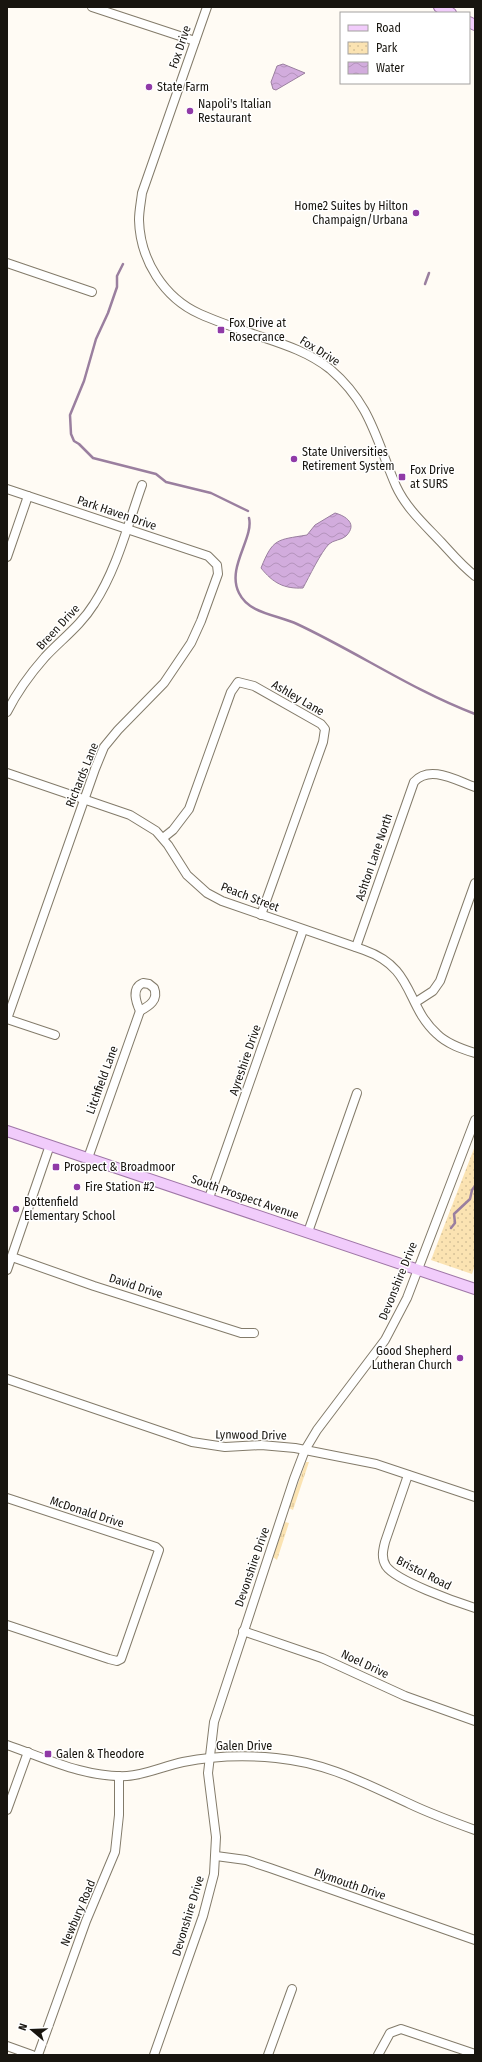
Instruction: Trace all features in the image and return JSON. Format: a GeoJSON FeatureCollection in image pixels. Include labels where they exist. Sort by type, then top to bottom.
{"type":"FeatureCollection","features":[{"type":"Feature","properties":{"kind":"main road"},"geometry":{"type":"LineString","coordinates":[[439,7],[449,12]]}},
{"type":"Feature","properties":{"kind":"main road","name":"South Prospect Avenue"},"geometry":{"type":"LineString","coordinates":[[7,1131],[475,1289]]}},
{"type":"Feature","properties":{"kind":"street"},"geometry":{"type":"LineString","coordinates":[[92,7],[195,41]]}},
{"type":"Feature","properties":{"kind":"street","name":"Fox Drive"},"geometry":{"type":"LineString","coordinates":[[207,7],[142,193],[139,220],[140,232],[147,259],[160,283],[178,301],[199,314],[295,348],[328,368],[341,379],[358,400],[370,420],[396,486],[411,510],[475,576]]}},
{"type":"Feature","properties":{"kind":"street"},"geometry":{"type":"LineString","coordinates":[[7,263],[92,292]]}},
{"type":"Feature","properties":{"kind":"street","name":"Breen Drive"},"geometry":{"type":"LineString","coordinates":[[7,712],[9,701],[33,671],[70,634],[95,603],[113,566],[142,485]]}},
{"type":"Feature","properties":{"kind":"street","name":"Park Haven Drive"},"geometry":{"type":"LineString","coordinates":[[7,489],[208,556],[217,565]]}},
{"type":"Feature","properties":{"kind":"street"},"geometry":{"type":"LineString","coordinates":[[7,557],[28,496]]}},
{"type":"Feature","properties":{"kind":"street","name":"Richards Lane"},"geometry":{"type":"LineString","coordinates":[[7,1019],[104,747],[118,730],[164,683],[190,643],[217,579],[217,565]]}},
{"type":"Feature","properties":{"kind":"street","name":"Ashley Lane"},"geometry":{"type":"LineString","coordinates":[[163,838],[173,830],[189,809],[231,692],[238,682],[249,683],[321,724],[325,729],[323,742],[261,915]]}},
{"type":"Feature","properties":{"kind":"street","name":"Peach Street"},"geometry":{"type":"LineString","coordinates":[[7,773],[138,819],[163,838],[187,875],[207,892],[222,901],[303,930],[374,953],[390,964],[402,977],[428,1024],[437,1034],[447,1042],[475,1053]]}},
{"type":"Feature","properties":{"kind":"street","name":"Ashton Lane North"},"geometry":{"type":"LineString","coordinates":[[356,947],[412,786],[418,777],[425,774],[435,773],[475,787]]}},
{"type":"Feature","properties":{"kind":"street"},"geometry":{"type":"LineString","coordinates":[[416,1002],[433,991],[440,981],[475,883]]}},
{"type":"Feature","properties":{"kind":"street","name":"Ayreshire Drive"},"geometry":{"type":"LineString","coordinates":[[209,1198],[303,930]]}},
{"type":"Feature","properties":{"kind":"street","name":"Litchfield Lane"},"geometry":{"type":"LineString","coordinates":[[88,1158],[140,1012]]}},
{"type":"Feature","properties":{"kind":"street"},"geometry":{"type":"LineString","coordinates":[[7,1019],[55,1035]]}},
{"type":"Feature","properties":{"kind":"street"},"geometry":{"type":"LineString","coordinates":[[308,1232],[357,1093]]}},
{"type":"Feature","properties":{"kind":"street","name":"Devonshire Drive"},"geometry":{"type":"LineString","coordinates":[[154,2055],[212,1887],[216,1856],[215,1830],[209,1792],[209,1758],[214,1722],[243,1631],[305,1450],[325,1417],[368,1364],[385,1340],[407,1298],[475,1120]]}},
{"type":"Feature","properties":{"kind":"street"},"geometry":{"type":"LineString","coordinates":[[7,1270],[50,1145]]}},
{"type":"Feature","properties":{"kind":"street","name":"David Drive"},"geometry":{"type":"LineString","coordinates":[[12,1257],[94,1286],[241,1333],[254,1333]]}},
{"type":"Feature","properties":{"kind":"street","name":"Lynwood Drive"},"geometry":{"type":"LineString","coordinates":[[7,1379],[192,1442],[212,1446],[280,1446],[305,1450],[369,1463],[475,1497]]}},
{"type":"Feature","properties":{"kind":"street","name":"Bristol Road"},"geometry":{"type":"LineString","coordinates":[[408,1475],[385,1542],[383,1551],[384,1562],[387,1568],[396,1575],[442,1597],[475,1608]]}},
{"type":"Feature","properties":{"kind":"street","name":"McDonald Drive"},"geometry":{"type":"LineString","coordinates":[[7,1498],[156,1547],[159,1550],[123,1657],[117,1661],[7,1624]]}},
{"type":"Feature","properties":{"kind":"street","name":"Noel Drive"},"geometry":{"type":"LineString","coordinates":[[243,1631],[322,1658],[405,1696],[475,1721]]}},
{"type":"Feature","properties":{"kind":"street","name":"Galen Drive"},"geometry":{"type":"LineString","coordinates":[[7,1745],[84,1772],[119,1776],[135,1775],[182,1762],[209,1758],[270,1757],[323,1767],[350,1776],[436,1816],[475,1830]]}},
{"type":"Feature","properties":{"kind":"street"},"geometry":{"type":"LineString","coordinates":[[7,1810],[28,1752]]}},
{"type":"Feature","properties":{"kind":"street","name":"Newbury Road"},"geometry":{"type":"LineString","coordinates":[[38,2055],[86,1921],[115,1852],[119,1815],[119,1776]]}},
{"type":"Feature","properties":{"kind":"street","name":"Plymouth Drive"},"geometry":{"type":"LineString","coordinates":[[216,1856],[246,1860],[475,1940]]}},
{"type":"Feature","properties":{"kind":"street"},"geometry":{"type":"LineString","coordinates":[[268,2055],[292,1989]]}},
{"type":"Feature","properties":{"kind":"street"},"geometry":{"type":"LineString","coordinates":[[378,2055],[390,2033],[401,2029],[475,2054]]}},
{"type":"Feature","properties":{"kind":"street"},"geometry":{"type":"LineString","coordinates":[[7,2046],[32,2055]]}},
{"type":"Feature","properties":{"kind":"green space"},"geometry":{"type":"Polygon","coordinates":[[[475,1146],[475,1265],[472,1274],[431,1260],[475,1146]]]}},
{"type":"Feature","properties":{"kind":"green space"},"geometry":{"type":"Polygon","coordinates":[[[306,1462],[309,1462],[293,1510],[289,1508],[306,1462]]]}},
{"type":"Feature","properties":{"kind":"green space"},"geometry":{"type":"Polygon","coordinates":[[[285,1522],[289,1523],[277,1560],[273,1557],[285,1522]]]}},
{"type":"Feature","properties":{"kind":"water"},"geometry":{"type":"Polygon","coordinates":[[[283,64],[305,73],[276,90],[273,89],[271,82],[277,66],[283,64]]]}},
{"type":"Feature","properties":{"kind":"water"},"geometry":{"type":"Polygon","coordinates":[[[335,513],[346,518],[351,524],[351,528],[346,536],[329,544],[303,588],[279,584],[270,578],[261,568],[269,551],[277,542],[307,535],[315,525],[335,513]]]}},
{"type":"Feature","properties":{"kind":"waterway"},"geometry":{"type":"LineString","coordinates":[[123,264],[117,276],[117,287],[108,313],[96,339],[84,381],[70,415],[71,434],[74,441],[93,458],[156,474],[166,482],[211,493],[248,511]]}},
{"type":"Feature","properties":{"kind":"waterway"},"geometry":{"type":"LineString","coordinates":[[425,284],[429,273]]}},
{"type":"Feature","properties":{"kind":"waterway"},"geometry":{"type":"LineString","coordinates":[[249,518],[248,535],[236,574],[236,583],[239,593],[244,600],[257,610],[297,624],[429,694],[475,714]]}},
{"type":"Feature","properties":{"kind":"waterway"},"geometry":{"type":"LineString","coordinates":[[451,1228],[455,1223],[454,1214],[470,1199],[472,1190],[475,1186]]}},
{"type":"Feature","properties":{"kind":"place","name":"State Farm"},"geometry":{"type":"Point","coordinates":[149,87]}},
{"type":"Feature","properties":{"kind":"place","name":"Napoli's Italian Restaurant"},"geometry":{"type":"Point","coordinates":[190,111]}},
{"type":"Feature","properties":{"kind":"place","name":"Home2 Suites by Hilton Champaign/Urbana"},"geometry":{"type":"Point","coordinates":[416,213]}},
{"type":"Feature","properties":{"kind":"place","name":"Fox Drive at Rosecrance"},"geometry":{"type":"Point","coordinates":[221,330]}},
{"type":"Feature","properties":{"kind":"place","name":"State Universities Retirement System"},"geometry":{"type":"Point","coordinates":[294,459]}},
{"type":"Feature","properties":{"kind":"place","name":"Fox Drive at SURS"},"geometry":{"type":"Point","coordinates":[402,477]}},
{"type":"Feature","properties":{"kind":"place","name":"Prospect & Broadmoor"},"geometry":{"type":"Point","coordinates":[56,1167]}},
{"type":"Feature","properties":{"kind":"place","name":"Fire Station #2"},"geometry":{"type":"Point","coordinates":[77,1187]}},
{"type":"Feature","properties":{"kind":"place","name":"Bottenfield Elementary School"},"geometry":{"type":"Point","coordinates":[16,1209]}},
{"type":"Feature","properties":{"kind":"place","name":"Good Shepherd Lutheran Church"},"geometry":{"type":"Point","coordinates":[460,1358]}},
{"type":"Feature","properties":{"kind":"place","name":"Galen & Theodore"},"geometry":{"type":"Point","coordinates":[48,1754]}}]}
